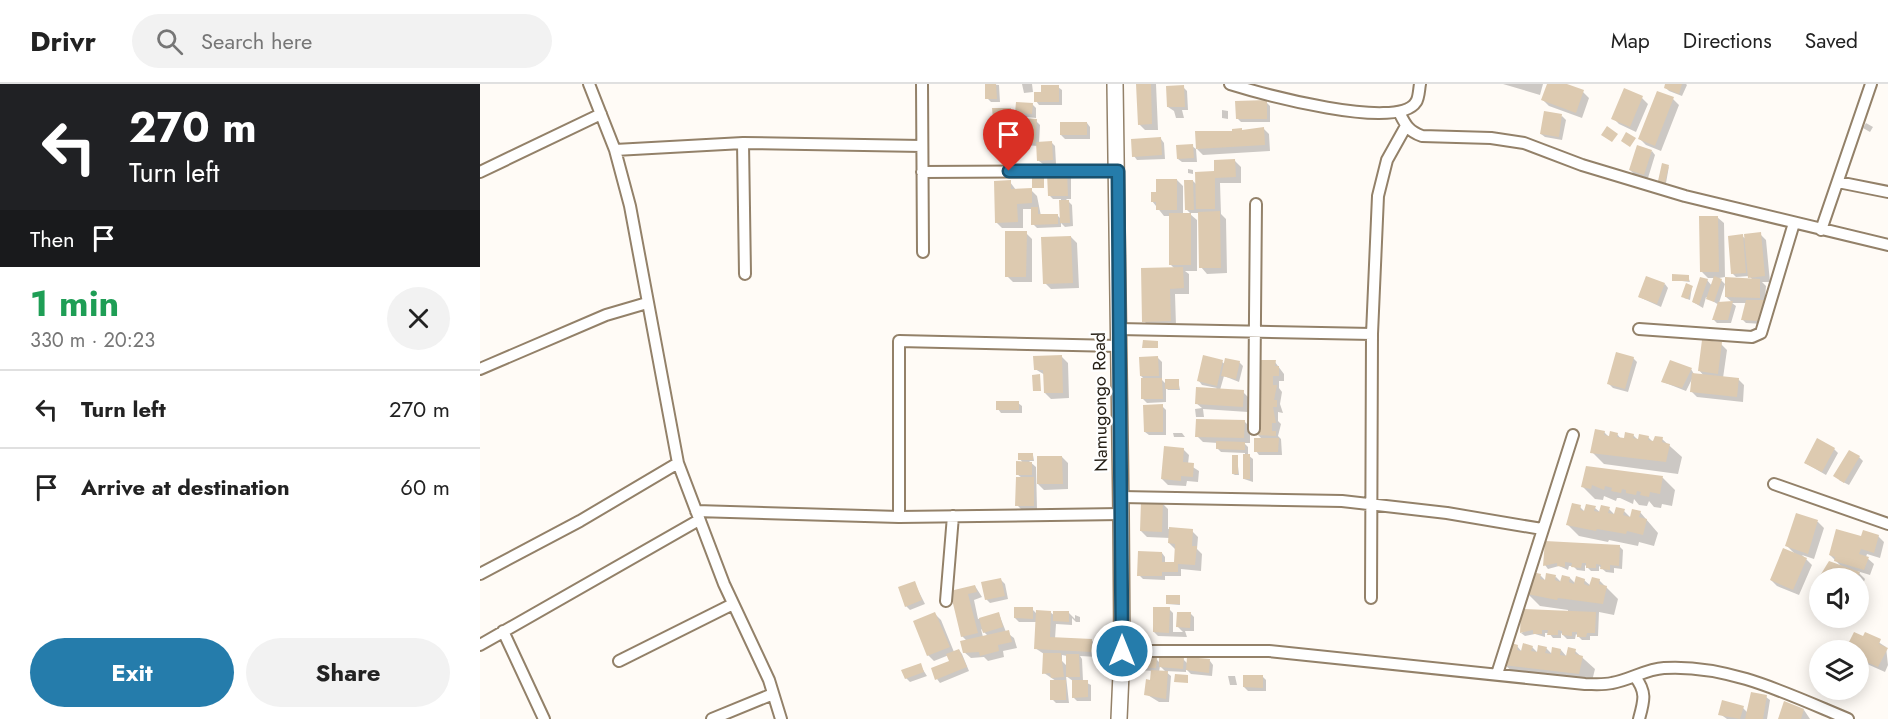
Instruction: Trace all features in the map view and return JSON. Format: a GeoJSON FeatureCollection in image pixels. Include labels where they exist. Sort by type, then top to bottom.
{"type":"FeatureCollection","features":[{"type":"Feature","properties":{"kind":"main road","name":"Namugongo Road"},"geometry":{"type":"LineString","coordinates":[[1115,84],[1118,171],[1122,651],[1119,719]]}},
{"type":"Feature","properties":{"kind":"street"},"geometry":{"type":"LineString","coordinates":[[589,84],[615,150],[630,206],[678,463],[733,604],[773,694],[781,719]]}},
{"type":"Feature","properties":{"kind":"street"},"geometry":{"type":"LineString","coordinates":[[921,84],[923,252]]}},
{"type":"Feature","properties":{"kind":"street"},"geometry":{"type":"LineString","coordinates":[[1230,84],[1283,100],[1361,111],[1400,112],[1417,102],[1420,84]]}},
{"type":"Feature","properties":{"kind":"street"},"geometry":{"type":"LineString","coordinates":[[1821,230],[1871,84]]}},
{"type":"Feature","properties":{"kind":"street"},"geometry":{"type":"LineString","coordinates":[[1400,112],[1412,133],[1422,136],[1491,138],[1524,143],[1605,172],[1685,196],[1888,245]]}},
{"type":"Feature","properties":{"kind":"street"},"geometry":{"type":"LineString","coordinates":[[480,172],[602,114]]}},
{"type":"Feature","properties":{"kind":"street"},"geometry":{"type":"LineString","coordinates":[[1371,598],[1372,334],[1380,180],[1387,160],[1406,126]]}},
{"type":"Feature","properties":{"kind":"street"},"geometry":{"type":"LineString","coordinates":[[615,150],[743,142],[922,146]]}},
{"type":"Feature","properties":{"kind":"street"},"geometry":{"type":"LineString","coordinates":[[743,142],[745,274]]}},
{"type":"Feature","properties":{"kind":"street"},"geometry":{"type":"LineString","coordinates":[[922,172],[1118,171]]}},
{"type":"Feature","properties":{"kind":"street"},"geometry":{"type":"LineString","coordinates":[[1838,182],[1888,192]]}},
{"type":"Feature","properties":{"kind":"street"},"geometry":{"type":"LineString","coordinates":[[1254,429],[1256,204]]}},
{"type":"Feature","properties":{"kind":"street"},"geometry":{"type":"LineString","coordinates":[[1639,329],[1752,337],[1761,333],[1794,224]]}},
{"type":"Feature","properties":{"kind":"street"},"geometry":{"type":"LineString","coordinates":[[480,369],[606,315],[647,303]]}},
{"type":"Feature","properties":{"kind":"street"},"geometry":{"type":"LineString","coordinates":[[1118,329],[1372,334]]}},
{"type":"Feature","properties":{"kind":"street"},"geometry":{"type":"LineString","coordinates":[[899,517],[899,341],[1118,346]]}},
{"type":"Feature","properties":{"kind":"street"},"geometry":{"type":"LineString","coordinates":[[1497,674],[1573,435]]}},
{"type":"Feature","properties":{"kind":"street"},"geometry":{"type":"LineString","coordinates":[[480,574],[580,521],[678,463]]}},
{"type":"Feature","properties":{"kind":"street"},"geometry":{"type":"LineString","coordinates":[[1774,484],[1888,524]]}},
{"type":"Feature","properties":{"kind":"street"},"geometry":{"type":"LineString","coordinates":[[1121,497],[1293,500],[1372,505],[1448,513],[1542,529]]}},
{"type":"Feature","properties":{"kind":"street"},"geometry":{"type":"LineString","coordinates":[[480,645],[698,515],[899,517],[1121,514]]}},
{"type":"Feature","properties":{"kind":"street"},"geometry":{"type":"LineString","coordinates":[[946,602],[953,516]]}},
{"type":"Feature","properties":{"kind":"street"},"geometry":{"type":"LineString","coordinates":[[620,662],[733,604]]}},
{"type":"Feature","properties":{"kind":"street"},"geometry":{"type":"LineString","coordinates":[[504,631],[544,719]]}},
{"type":"Feature","properties":{"kind":"street"},"geometry":{"type":"LineString","coordinates":[[1122,651],[1269,651],[1585,684],[1611,684],[1635,677],[1650,669],[1721,671],[1848,719]]}},
{"type":"Feature","properties":{"kind":"street"},"geometry":{"type":"LineString","coordinates":[[1635,677],[1643,686],[1645,699],[1640,719]]}},
{"type":"Feature","properties":{"kind":"street"},"geometry":{"type":"LineString","coordinates":[[712,719],[773,694]]}},
{"type":"Feature","properties":{"kind":"building"},"geometry":{"type":"Polygon","coordinates":[[[985,84],[996,84],[997,99],[985,99],[985,84]]]}},
{"type":"Feature","properties":{"kind":"building"},"geometry":{"type":"Polygon","coordinates":[[[1136,84],[1151,84],[1152,124],[1138,125],[1136,84]]]}},
{"type":"Feature","properties":{"kind":"building"},"geometry":{"type":"Polygon","coordinates":[[[1547,84],[1567,84],[1584,90],[1576,113],[1541,100],[1547,84]]]}},
{"type":"Feature","properties":{"kind":"building"},"geometry":{"type":"Polygon","coordinates":[[[1665,84],[1682,84],[1679,94],[1664,88],[1665,84]]]}},
{"type":"Feature","properties":{"kind":"building"},"geometry":{"type":"Polygon","coordinates":[[[1041,85],[1059,85],[1059,102],[1034,102],[1034,92],[1041,92],[1041,85]]]}},
{"type":"Feature","properties":{"kind":"building"},"geometry":{"type":"Polygon","coordinates":[[[1184,85],[1185,107],[1167,107],[1166,86],[1184,85]]]}},
{"type":"Feature","properties":{"kind":"building"},"geometry":{"type":"Polygon","coordinates":[[[1624,88],[1643,96],[1630,127],[1611,119],[1624,88]]]}},
{"type":"Feature","properties":{"kind":"building"},"geometry":{"type":"Polygon","coordinates":[[[1657,91],[1674,97],[1655,146],[1638,139],[1657,91]]]}},
{"type":"Feature","properties":{"kind":"building"},"geometry":{"type":"Polygon","coordinates":[[[1267,100],[1267,119],[1236,119],[1235,101],[1267,100]]]}},
{"type":"Feature","properties":{"kind":"building"},"geometry":{"type":"Polygon","coordinates":[[[1016,102],[1033,103],[1032,114],[1015,113],[1016,102]]]}},
{"type":"Feature","properties":{"kind":"building"},"geometry":{"type":"Polygon","coordinates":[[[992,108],[1011,108],[1012,143],[999,144],[999,139],[988,140],[988,120],[993,119],[992,108]]]}},
{"type":"Feature","properties":{"kind":"building"},"geometry":{"type":"Polygon","coordinates":[[[1544,111],[1562,114],[1559,137],[1540,134],[1544,111]]]}},
{"type":"Feature","properties":{"kind":"building"},"geometry":{"type":"Polygon","coordinates":[[[1020,118],[1037,119],[1035,143],[1018,142],[1020,118]]]}},
{"type":"Feature","properties":{"kind":"building"},"geometry":{"type":"Polygon","coordinates":[[[1060,122],[1087,122],[1087,135],[1060,135],[1060,122]]]}},
{"type":"Feature","properties":{"kind":"building"},"geometry":{"type":"Polygon","coordinates":[[[1607,126],[1618,134],[1612,142],[1601,135],[1607,126]]]}},
{"type":"Feature","properties":{"kind":"building"},"geometry":{"type":"Polygon","coordinates":[[[1264,127],[1265,145],[1196,149],[1195,131],[1232,131],[1232,129],[1264,127]]]}},
{"type":"Feature","properties":{"kind":"building"},"geometry":{"type":"Polygon","coordinates":[[[1626,132],[1636,138],[1630,147],[1621,141],[1626,132]]]}},
{"type":"Feature","properties":{"kind":"building"},"geometry":{"type":"Polygon","coordinates":[[[1161,137],[1162,155],[1132,157],[1131,139],[1161,137]]]}},
{"type":"Feature","properties":{"kind":"building"},"geometry":{"type":"Polygon","coordinates":[[[1052,141],[1053,160],[1037,161],[1036,142],[1052,141]]]}},
{"type":"Feature","properties":{"kind":"building"},"geometry":{"type":"Polygon","coordinates":[[[1193,144],[1194,158],[1177,159],[1176,145],[1193,144]]]}},
{"type":"Feature","properties":{"kind":"building"},"geometry":{"type":"Polygon","coordinates":[[[1637,145],[1652,150],[1644,175],[1629,170],[1637,145]]]}},
{"type":"Feature","properties":{"kind":"building"},"geometry":{"type":"Polygon","coordinates":[[[1235,159],[1236,177],[1215,178],[1215,209],[1196,209],[1195,172],[1214,171],[1214,160],[1235,159]]]}},
{"type":"Feature","properties":{"kind":"building"},"geometry":{"type":"Polygon","coordinates":[[[1662,163],[1669,165],[1665,183],[1658,181],[1662,163]]]}},
{"type":"Feature","properties":{"kind":"building"},"geometry":{"type":"Polygon","coordinates":[[[1067,172],[1068,196],[1048,196],[1047,173],[1067,172]]]}},
{"type":"Feature","properties":{"kind":"building"},"geometry":{"type":"Polygon","coordinates":[[[1032,175],[1044,175],[1044,188],[1032,188],[1032,175]]]}},
{"type":"Feature","properties":{"kind":"building"},"geometry":{"type":"Polygon","coordinates":[[[1156,179],[1177,179],[1177,210],[1156,210],[1156,202],[1151,202],[1151,192],[1156,192],[1156,179]]]}},
{"type":"Feature","properties":{"kind":"building"},"geometry":{"type":"Polygon","coordinates":[[[1011,180],[1011,189],[1032,188],[1032,203],[1017,204],[1018,222],[995,223],[994,181],[1011,180]]]}},
{"type":"Feature","properties":{"kind":"building"},"geometry":{"type":"Polygon","coordinates":[[[1184,180],[1193,180],[1194,210],[1185,210],[1184,180]]]}},
{"type":"Feature","properties":{"kind":"building"},"geometry":{"type":"Polygon","coordinates":[[[1059,200],[1069,200],[1070,223],[1060,223],[1059,200]]]}},
{"type":"Feature","properties":{"kind":"building"},"geometry":{"type":"Polygon","coordinates":[[[1031,207],[1038,207],[1038,214],[1058,214],[1058,224],[1031,225],[1031,207]]]}},
{"type":"Feature","properties":{"kind":"building"},"geometry":{"type":"Polygon","coordinates":[[[1220,211],[1221,268],[1199,268],[1198,212],[1220,211]]]}},
{"type":"Feature","properties":{"kind":"building"},"geometry":{"type":"Polygon","coordinates":[[[1169,213],[1191,213],[1191,265],[1169,265],[1169,213]]]}},
{"type":"Feature","properties":{"kind":"building"},"geometry":{"type":"Polygon","coordinates":[[[1699,216],[1718,216],[1719,272],[1700,272],[1699,216]]]}},
{"type":"Feature","properties":{"kind":"building"},"geometry":{"type":"Polygon","coordinates":[[[1005,231],[1027,231],[1026,277],[1005,277],[1005,231]]]}},
{"type":"Feature","properties":{"kind":"building"},"geometry":{"type":"Polygon","coordinates":[[[1761,232],[1765,276],[1748,278],[1744,234],[1761,232]]]}},
{"type":"Feature","properties":{"kind":"building"},"geometry":{"type":"Polygon","coordinates":[[[1743,234],[1746,273],[1731,274],[1728,236],[1743,234]]]}},
{"type":"Feature","properties":{"kind":"building"},"geometry":{"type":"Polygon","coordinates":[[[1071,236],[1073,283],[1043,284],[1041,237],[1071,236]]]}},
{"type":"Feature","properties":{"kind":"building"},"geometry":{"type":"Polygon","coordinates":[[[1183,267],[1184,288],[1170,289],[1171,321],[1142,322],[1141,268],[1183,267]]]}},
{"type":"Feature","properties":{"kind":"building"},"geometry":{"type":"Polygon","coordinates":[[[1672,274],[1689,275],[1689,281],[1672,281],[1672,274]]]}},
{"type":"Feature","properties":{"kind":"building"},"geometry":{"type":"Polygon","coordinates":[[[1646,276],[1665,283],[1657,304],[1638,297],[1646,276]]]}},
{"type":"Feature","properties":{"kind":"building"},"geometry":{"type":"Polygon","coordinates":[[[1714,276],[1722,279],[1714,302],[1706,299],[1714,276]]]}},
{"type":"Feature","properties":{"kind":"building"},"geometry":{"type":"Polygon","coordinates":[[[1700,277],[1708,279],[1699,305],[1692,302],[1700,277]]]}},
{"type":"Feature","properties":{"kind":"building"},"geometry":{"type":"Polygon","coordinates":[[[1725,277],[1760,279],[1760,298],[1725,297],[1725,277]]]}},
{"type":"Feature","properties":{"kind":"building"},"geometry":{"type":"Polygon","coordinates":[[[1686,283],[1693,286],[1688,299],[1681,297],[1686,283]]]}},
{"type":"Feature","properties":{"kind":"building"},"geometry":{"type":"Polygon","coordinates":[[[1746,300],[1764,300],[1759,321],[1741,320],[1746,300]]]}},
{"type":"Feature","properties":{"kind":"building"},"geometry":{"type":"Polygon","coordinates":[[[1733,301],[1728,320],[1712,320],[1718,302],[1733,301]]]}},
{"type":"Feature","properties":{"kind":"building"},"geometry":{"type":"Polygon","coordinates":[[[1143,340],[1158,341],[1158,348],[1142,348],[1143,340]]]}},
{"type":"Feature","properties":{"kind":"building"},"geometry":{"type":"Polygon","coordinates":[[[1702,340],[1722,342],[1718,374],[1698,371],[1702,340]]]}},
{"type":"Feature","properties":{"kind":"building"},"geometry":{"type":"Polygon","coordinates":[[[1616,352],[1634,357],[1625,389],[1607,384],[1616,352]]]}},
{"type":"Feature","properties":{"kind":"building"},"geometry":{"type":"Polygon","coordinates":[[[1062,355],[1063,393],[1044,393],[1043,370],[1034,370],[1033,356],[1062,355]]]}},
{"type":"Feature","properties":{"kind":"building"},"geometry":{"type":"Polygon","coordinates":[[[1203,355],[1223,360],[1217,386],[1197,381],[1203,355]]]}},
{"type":"Feature","properties":{"kind":"building"},"geometry":{"type":"Polygon","coordinates":[[[1158,356],[1159,376],[1140,376],[1139,357],[1158,356]]]}},
{"type":"Feature","properties":{"kind":"building"},"geometry":{"type":"Polygon","coordinates":[[[1225,358],[1240,361],[1236,379],[1221,376],[1225,358]]]}},
{"type":"Feature","properties":{"kind":"building"},"geometry":{"type":"Polygon","coordinates":[[[1258,360],[1276,360],[1275,366],[1279,366],[1279,376],[1273,376],[1273,385],[1277,385],[1274,400],[1277,400],[1277,407],[1273,407],[1276,423],[1272,423],[1272,431],[1276,431],[1276,436],[1256,435],[1258,360]]]}},
{"type":"Feature","properties":{"kind":"building"},"geometry":{"type":"Polygon","coordinates":[[[1670,360],[1692,368],[1682,388],[1661,382],[1670,360]]]}},
{"type":"Feature","properties":{"kind":"building"},"geometry":{"type":"Polygon","coordinates":[[[1692,373],[1739,378],[1737,397],[1690,392],[1692,373]]]}},
{"type":"Feature","properties":{"kind":"building"},"geometry":{"type":"Polygon","coordinates":[[[1040,374],[1041,391],[1033,391],[1032,375],[1040,374]]]}},
{"type":"Feature","properties":{"kind":"building"},"geometry":{"type":"Polygon","coordinates":[[[1141,378],[1162,378],[1163,399],[1141,399],[1141,378]]]}},
{"type":"Feature","properties":{"kind":"building"},"geometry":{"type":"Polygon","coordinates":[[[1165,379],[1179,379],[1179,389],[1165,389],[1165,379]]]}},
{"type":"Feature","properties":{"kind":"building"},"geometry":{"type":"Polygon","coordinates":[[[1196,387],[1244,390],[1243,407],[1195,404],[1196,387]]]}},
{"type":"Feature","properties":{"kind":"building"},"geometry":{"type":"Polygon","coordinates":[[[996,401],[1019,401],[1019,410],[996,410],[996,401]]]}},
{"type":"Feature","properties":{"kind":"building"},"geometry":{"type":"Polygon","coordinates":[[[1163,404],[1163,432],[1144,432],[1143,405],[1163,404]]]}},
{"type":"Feature","properties":{"kind":"building"},"geometry":{"type":"Polygon","coordinates":[[[1196,419],[1245,420],[1244,438],[1195,437],[1196,419]]]}},
{"type":"Feature","properties":{"kind":"building"},"geometry":{"type":"Polygon","coordinates":[[[1595,429],[1605,431],[1604,435],[1609,436],[1610,431],[1618,433],[1617,437],[1624,438],[1625,432],[1634,434],[1633,438],[1638,439],[1639,434],[1649,436],[1648,440],[1653,441],[1655,436],[1663,437],[1662,442],[1670,444],[1666,462],[1590,453],[1595,429]]]}},
{"type":"Feature","properties":{"kind":"building"},"geometry":{"type":"Polygon","coordinates":[[[1254,438],[1279,438],[1278,452],[1254,452],[1254,438]]]}},
{"type":"Feature","properties":{"kind":"building"},"geometry":{"type":"Polygon","coordinates":[[[1817,438],[1835,448],[1822,472],[1804,463],[1817,438]]]}},
{"type":"Feature","properties":{"kind":"building"},"geometry":{"type":"Polygon","coordinates":[[[1216,441],[1245,442],[1245,450],[1216,449],[1216,441]]]}},
{"type":"Feature","properties":{"kind":"building"},"geometry":{"type":"Polygon","coordinates":[[[1164,446],[1184,448],[1183,462],[1194,463],[1193,477],[1181,476],[1181,481],[1161,479],[1164,446]]]}},
{"type":"Feature","properties":{"kind":"building"},"geometry":{"type":"Polygon","coordinates":[[[1849,450],[1860,456],[1844,483],[1833,476],[1849,450]]]}},
{"type":"Feature","properties":{"kind":"building"},"geometry":{"type":"Polygon","coordinates":[[[1018,453],[1033,453],[1033,460],[1018,460],[1018,453]]]}},
{"type":"Feature","properties":{"kind":"building"},"geometry":{"type":"Polygon","coordinates":[[[1243,454],[1250,454],[1250,479],[1243,479],[1243,454]]]}},
{"type":"Feature","properties":{"kind":"building"},"geometry":{"type":"Polygon","coordinates":[[[1232,455],[1238,455],[1238,474],[1232,474],[1232,455]]]}},
{"type":"Feature","properties":{"kind":"building"},"geometry":{"type":"Polygon","coordinates":[[[1037,456],[1062,456],[1063,484],[1037,484],[1037,456]]]}},
{"type":"Feature","properties":{"kind":"building"},"geometry":{"type":"Polygon","coordinates":[[[1016,461],[1032,462],[1032,475],[1016,475],[1016,461]]]}},
{"type":"Feature","properties":{"kind":"building"},"geometry":{"type":"Polygon","coordinates":[[[1586,466],[1663,476],[1660,494],[1650,492],[1649,497],[1640,495],[1641,492],[1637,491],[1636,495],[1626,493],[1626,490],[1622,489],[1621,493],[1611,491],[1612,488],[1605,486],[1604,490],[1592,485],[1591,489],[1581,487],[1586,466]]]}},
{"type":"Feature","properties":{"kind":"building"},"geometry":{"type":"Polygon","coordinates":[[[1016,477],[1034,477],[1034,506],[1015,506],[1016,477]]]}},
{"type":"Feature","properties":{"kind":"building"},"geometry":{"type":"Polygon","coordinates":[[[1141,501],[1163,501],[1162,532],[1140,531],[1141,501]]]}},
{"type":"Feature","properties":{"kind":"building"},"geometry":{"type":"Polygon","coordinates":[[[1572,503],[1581,505],[1580,510],[1584,511],[1586,504],[1596,506],[1594,511],[1599,512],[1601,505],[1610,507],[1608,513],[1614,514],[1616,507],[1625,509],[1623,515],[1630,517],[1632,509],[1641,511],[1639,517],[1647,519],[1643,535],[1627,531],[1626,534],[1597,529],[1596,531],[1566,525],[1572,503]]]}},
{"type":"Feature","properties":{"kind":"building"},"geometry":{"type":"Polygon","coordinates":[[[1796,513],[1818,520],[1808,554],[1785,546],[1796,513]]]}},
{"type":"Feature","properties":{"kind":"building"},"geometry":{"type":"Polygon","coordinates":[[[1169,527],[1193,529],[1192,546],[1197,546],[1195,565],[1178,564],[1178,572],[1162,572],[1162,576],[1137,576],[1138,551],[1162,552],[1162,562],[1174,562],[1175,544],[1168,543],[1169,527]]]}},
{"type":"Feature","properties":{"kind":"building"},"geometry":{"type":"Polygon","coordinates":[[[1836,529],[1861,536],[1863,530],[1879,535],[1874,553],[1861,549],[1859,554],[1869,557],[1865,568],[1834,561],[1835,557],[1829,555],[1836,529]]]}},
{"type":"Feature","properties":{"kind":"building"},"geometry":{"type":"Polygon","coordinates":[[[1545,541],[1620,545],[1619,566],[1610,565],[1610,570],[1600,569],[1601,565],[1596,564],[1596,568],[1586,568],[1586,563],[1582,563],[1581,568],[1571,567],[1572,563],[1565,562],[1565,567],[1557,566],[1557,563],[1543,566],[1545,541]]]}},
{"type":"Feature","properties":{"kind":"building"},"geometry":{"type":"Polygon","coordinates":[[[1783,548],[1807,558],[1793,590],[1770,580],[1783,548]]]}},
{"type":"Feature","properties":{"kind":"building"},"geometry":{"type":"Polygon","coordinates":[[[1829,561],[1849,568],[1825,568],[1829,561]]]}},
{"type":"Feature","properties":{"kind":"building"},"geometry":{"type":"Polygon","coordinates":[[[1532,572],[1541,574],[1540,579],[1545,580],[1546,573],[1556,575],[1555,580],[1560,582],[1562,575],[1570,577],[1569,582],[1574,584],[1576,576],[1585,579],[1584,584],[1589,586],[1592,577],[1600,579],[1599,584],[1607,586],[1603,604],[1558,598],[1557,600],[1527,594],[1532,572]]]}},
{"type":"Feature","properties":{"kind":"building"},"geometry":{"type":"Polygon","coordinates":[[[1001,578],[1005,596],[985,600],[981,582],[1001,578]]]}},
{"type":"Feature","properties":{"kind":"building"},"geometry":{"type":"Polygon","coordinates":[[[915,581],[922,600],[905,607],[898,587],[915,581]]]}},
{"type":"Feature","properties":{"kind":"building"},"geometry":{"type":"Polygon","coordinates":[[[975,585],[977,592],[968,594],[978,633],[961,637],[950,591],[975,585]]]}},
{"type":"Feature","properties":{"kind":"building"},"geometry":{"type":"Polygon","coordinates":[[[1166,595],[1180,595],[1180,604],[1166,604],[1166,595]]]}},
{"type":"Feature","properties":{"kind":"building"},"geometry":{"type":"Polygon","coordinates":[[[1014,607],[1033,607],[1033,619],[1014,618],[1014,607]]]}},
{"type":"Feature","properties":{"kind":"building"},"geometry":{"type":"Polygon","coordinates":[[[1153,607],[1170,607],[1169,633],[1153,632],[1153,607]]]}},
{"type":"Feature","properties":{"kind":"building"},"geometry":{"type":"Polygon","coordinates":[[[1521,609],[1596,612],[1595,633],[1587,633],[1586,637],[1577,637],[1577,632],[1572,632],[1572,636],[1562,635],[1562,631],[1558,630],[1558,635],[1547,635],[1548,630],[1542,630],[1542,634],[1533,634],[1533,630],[1520,633],[1521,609]]]}},
{"type":"Feature","properties":{"kind":"building"},"geometry":{"type":"Polygon","coordinates":[[[1036,610],[1051,611],[1050,637],[1092,639],[1092,652],[1034,649],[1036,610]]]}},
{"type":"Feature","properties":{"kind":"building"},"geometry":{"type":"Polygon","coordinates":[[[1053,611],[1069,611],[1069,622],[1053,621],[1053,611]]]}},
{"type":"Feature","properties":{"kind":"building"},"geometry":{"type":"Polygon","coordinates":[[[935,612],[950,647],[927,656],[913,621],[935,612]]]}},
{"type":"Feature","properties":{"kind":"building"},"geometry":{"type":"Polygon","coordinates":[[[999,612],[1003,627],[983,633],[979,618],[999,612]]]}},
{"type":"Feature","properties":{"kind":"building"},"geometry":{"type":"Polygon","coordinates":[[[1177,612],[1191,612],[1190,628],[1176,627],[1177,612]]]}},
{"type":"Feature","properties":{"kind":"building"},"geometry":{"type":"Polygon","coordinates":[[[1009,630],[1012,642],[998,645],[999,651],[980,656],[979,652],[963,653],[960,641],[1009,630]]]}},
{"type":"Feature","properties":{"kind":"building"},"geometry":{"type":"Polygon","coordinates":[[[1854,632],[1863,636],[1865,632],[1881,639],[1879,644],[1888,648],[1878,667],[1869,663],[1869,640],[1850,640],[1854,632]]]}},
{"type":"Feature","properties":{"kind":"building"},"geometry":{"type":"Polygon","coordinates":[[[1508,642],[1518,645],[1517,650],[1521,651],[1523,643],[1533,646],[1531,651],[1537,652],[1538,645],[1547,647],[1545,653],[1551,654],[1552,647],[1561,649],[1560,655],[1566,656],[1568,647],[1576,649],[1575,654],[1583,656],[1579,674],[1503,665],[1508,642]]]}},
{"type":"Feature","properties":{"kind":"building"},"geometry":{"type":"Polygon","coordinates":[[[959,649],[967,667],[935,680],[931,668],[949,661],[946,654],[959,649]]]}},
{"type":"Feature","properties":{"kind":"building"},"geometry":{"type":"Polygon","coordinates":[[[1043,653],[1061,653],[1064,677],[1051,678],[1050,673],[1042,674],[1043,653]]]}},
{"type":"Feature","properties":{"kind":"building"},"geometry":{"type":"Polygon","coordinates":[[[1066,654],[1079,654],[1080,677],[1066,677],[1066,654]]]}},
{"type":"Feature","properties":{"kind":"building"},"geometry":{"type":"Polygon","coordinates":[[[1159,656],[1184,657],[1183,669],[1159,667],[1159,656]]]}},
{"type":"Feature","properties":{"kind":"building"},"geometry":{"type":"Polygon","coordinates":[[[1132,657],[1157,658],[1156,668],[1132,667],[1132,657]]]}},
{"type":"Feature","properties":{"kind":"building"},"geometry":{"type":"Polygon","coordinates":[[[1187,657],[1210,659],[1209,673],[1186,670],[1187,657]]]}},
{"type":"Feature","properties":{"kind":"building"},"geometry":{"type":"Polygon","coordinates":[[[921,663],[924,672],[905,679],[901,670],[921,663]]]}},
{"type":"Feature","properties":{"kind":"building"},"geometry":{"type":"Polygon","coordinates":[[[1151,670],[1168,671],[1166,699],[1144,695],[1146,679],[1150,680],[1151,670]]]}},
{"type":"Feature","properties":{"kind":"building"},"geometry":{"type":"Polygon","coordinates":[[[1175,674],[1188,675],[1188,683],[1174,682],[1175,674]]]}},
{"type":"Feature","properties":{"kind":"building"},"geometry":{"type":"Polygon","coordinates":[[[1243,675],[1263,675],[1263,688],[1243,687],[1243,675]]]}},
{"type":"Feature","properties":{"kind":"building"},"geometry":{"type":"Polygon","coordinates":[[[1050,680],[1066,680],[1066,700],[1050,700],[1050,680]]]}},
{"type":"Feature","properties":{"kind":"building"},"geometry":{"type":"Polygon","coordinates":[[[1072,680],[1088,680],[1088,697],[1072,698],[1072,680]]]}},
{"type":"Feature","properties":{"kind":"building"},"geometry":{"type":"Polygon","coordinates":[[[1751,692],[1767,695],[1763,719],[1745,719],[1751,692]]]}},
{"type":"Feature","properties":{"kind":"building"},"geometry":{"type":"Polygon","coordinates":[[[1722,700],[1744,706],[1740,719],[1718,715],[1722,700]]]}},
{"type":"Feature","properties":{"kind":"building"},"geometry":{"type":"Polygon","coordinates":[[[1784,701],[1804,709],[1801,719],[1778,719],[1784,701]]]}},
{"type":"Feature","properties":{"kind":"route"},"geometry":{"type":"LineString","coordinates":[[1009,171],[1118,171],[1122,651]]}}]}
